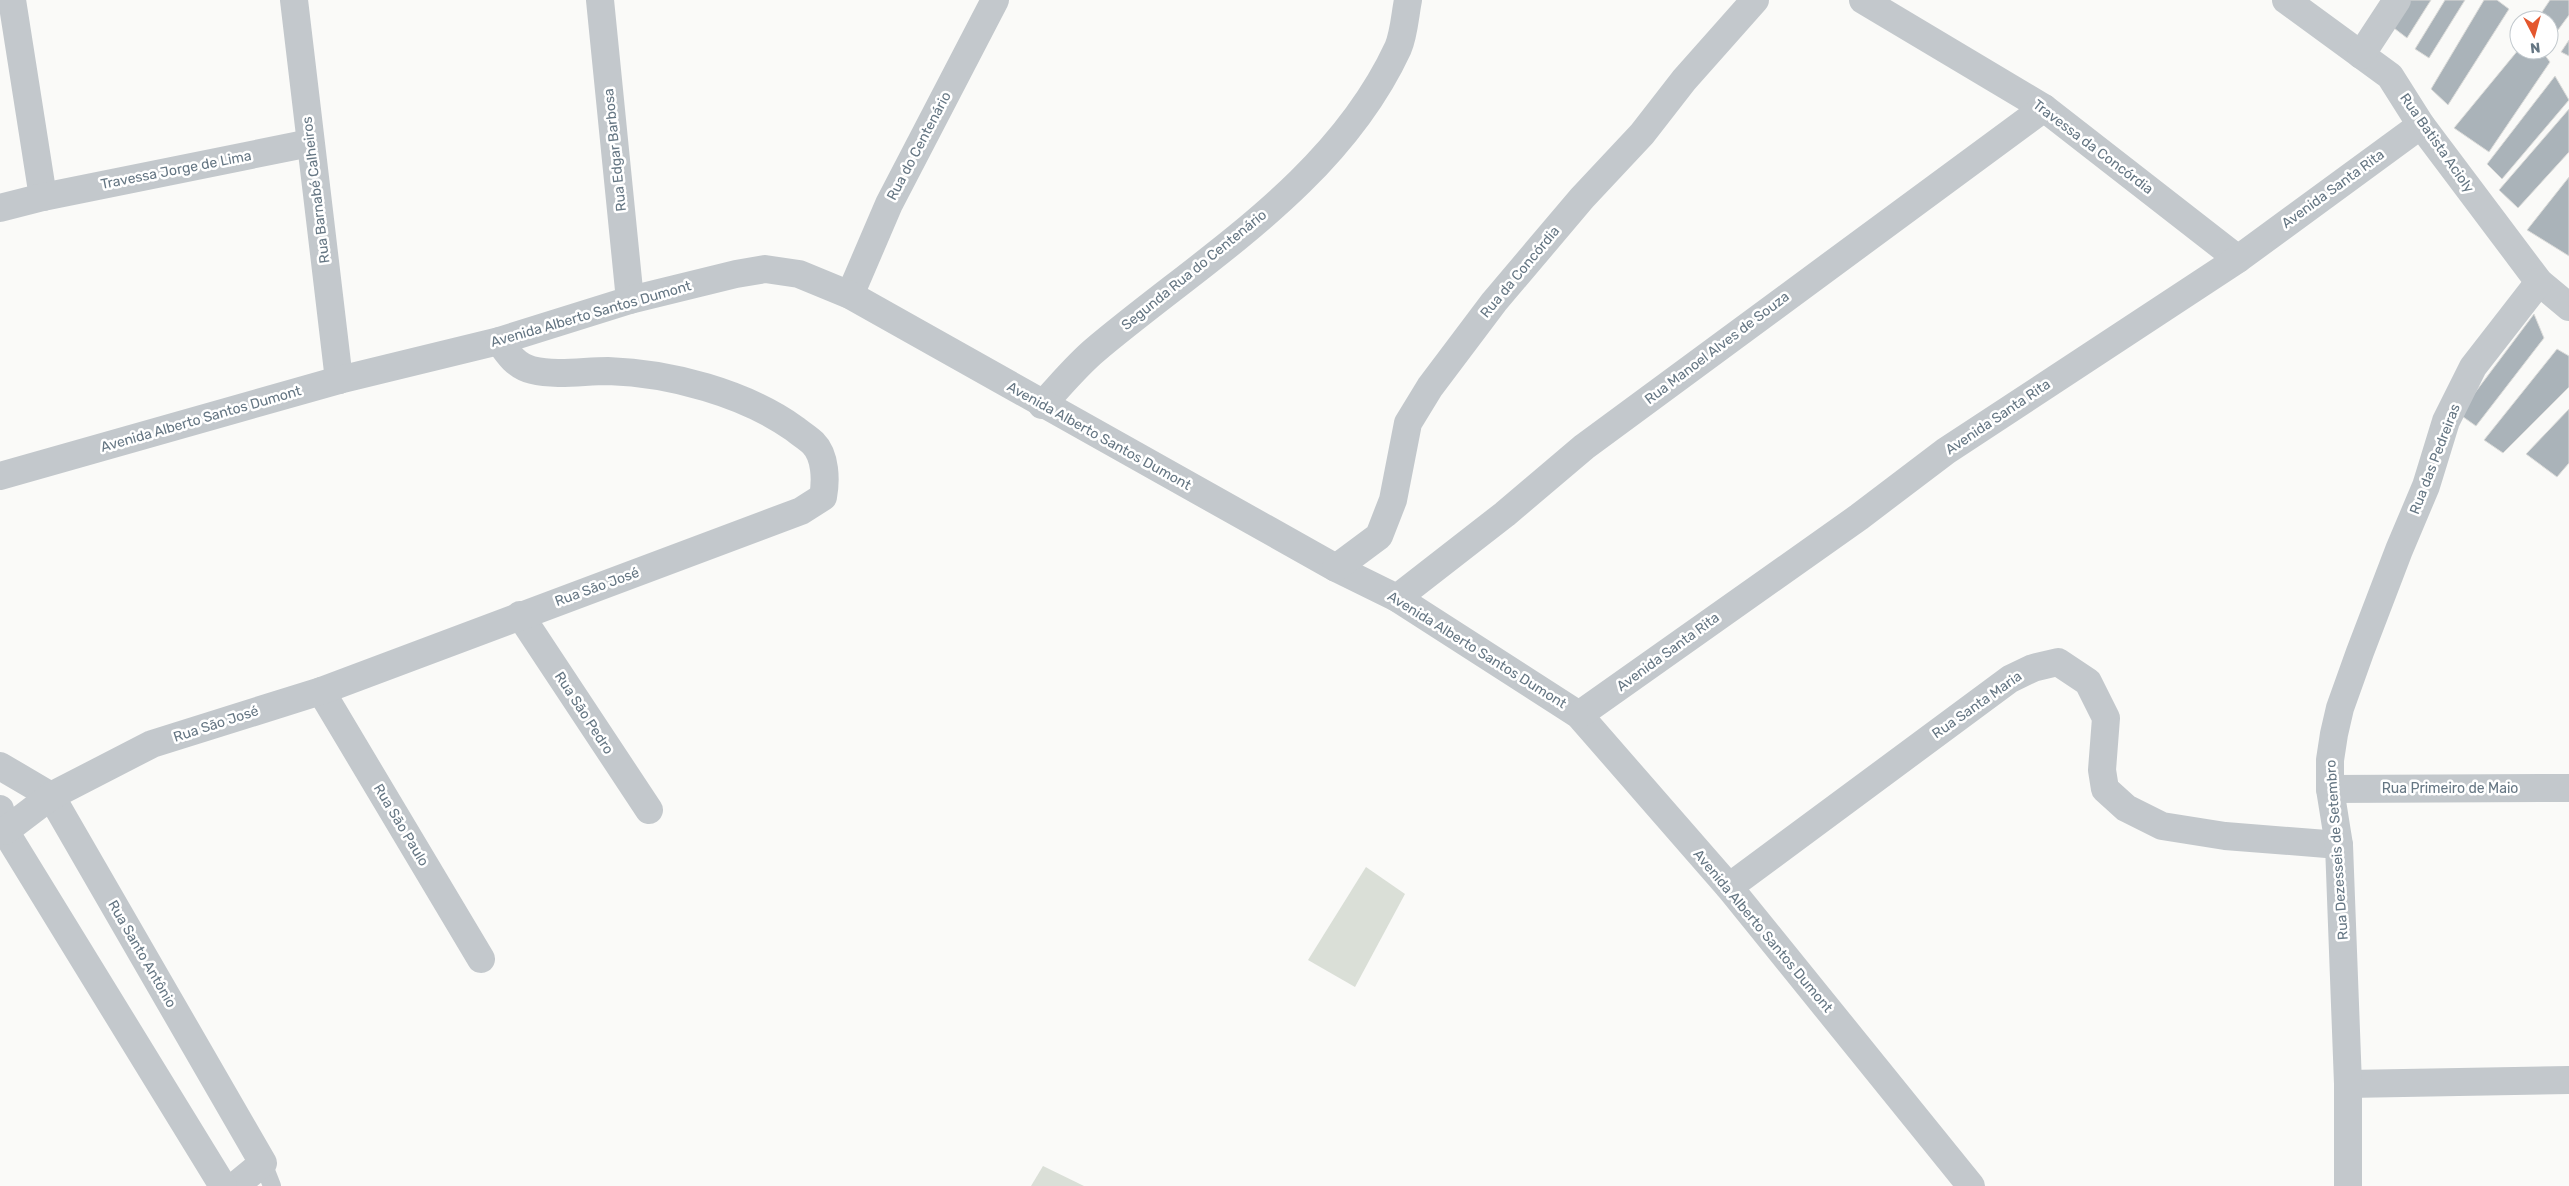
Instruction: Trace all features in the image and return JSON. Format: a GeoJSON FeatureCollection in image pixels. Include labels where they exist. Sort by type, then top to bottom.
{"type":"FeatureCollection","features":[{"type":"Feature","properties":{"kind":"street"},"geometry":{"type":"LineString","coordinates":[[12,0],[43,197]]}},
{"type":"Feature","properties":{"kind":"street","name":"Rua Barnabé Calheiros"},"geometry":{"type":"LineString","coordinates":[[294,0],[339,380]]}},
{"type":"Feature","properties":{"kind":"street","name":"Rua Edgar Barbosa"},"geometry":{"type":"LineString","coordinates":[[600,0],[630,300]]}},
{"type":"Feature","properties":{"kind":"street","name":"Rua do Centenário"},"geometry":{"type":"LineString","coordinates":[[850,295],[888,204],[994,0]]}},
{"type":"Feature","properties":{"kind":"street","name":"Segunda Rua do Centenário"},"geometry":{"type":"LineString","coordinates":[[1042,404],[1093,352],[1233,242],[1310,173],[1367,105],[1399,46],[1408,0]]}},
{"type":"Feature","properties":{"kind":"street","name":"Rua da Concórdia"},"geometry":{"type":"LineString","coordinates":[[1336,568],[1379,536],[1393,500],[1408,423],[1430,387],[1500,295],[1582,198],[1642,134],[1684,80],[1755,0]]}},
{"type":"Feature","properties":{"kind":"street","name":"Travessa da Concórdia"},"geometry":{"type":"LineString","coordinates":[[1863,0],[2044,108],[2238,259]]}},
{"type":"Feature","properties":{"kind":"street","name":"Rua Batista Acioly"},"geometry":{"type":"LineString","coordinates":[[2286,0],[2390,76],[2421,125],[2539,282],[2569,307]]}},
{"type":"Feature","properties":{"kind":"street"},"geometry":{"type":"LineString","coordinates":[[2361,55],[2397,0]]}},
{"type":"Feature","properties":{"kind":"street","name":"Rua Manoel Alves de Souza"},"geometry":{"type":"LineString","coordinates":[[1397,598],[1505,514],[1584,447],[2044,108]]}},
{"type":"Feature","properties":{"kind":"street","name":"Avenida Santa Rita"},"geometry":{"type":"LineString","coordinates":[[1579,715],[1859,516],[1946,451],[2238,259],[2421,125]]}},
{"type":"Feature","properties":{"kind":"street","name":"Travessa Jorge de Lima"},"geometry":{"type":"LineString","coordinates":[[0,208],[43,197],[310,143]]}},
{"type":"Feature","properties":{"kind":"street","name":"Avenida Alberto Santos Dumont"},"geometry":{"type":"LineString","coordinates":[[0,476],[339,380],[499,341],[630,300],[765,269],[799,274],[850,295],[1336,568],[1397,598],[1579,715],[1729,887],[1971,1186]]}},
{"type":"Feature","properties":{"kind":"street","name":"Rua das Pedreiras"},"geometry":{"type":"LineString","coordinates":[[2360,652],[2426,486],[2446,421],[2473,367],[2539,282]]}},
{"type":"Feature","properties":{"kind":"street","name":"Rua São José"},"geometry":{"type":"LineString","coordinates":[[3,820],[152,744],[321,690],[801,511],[823,497],[826,482],[823,465],[814,444],[779,418],[744,401],[691,382],[610,371],[556,373],[531,370],[511,360],[499,341]]}},
{"type":"Feature","properties":{"kind":"street","name":"Rua São Pedro"},"geometry":{"type":"LineString","coordinates":[[520,615],[648,810]]}},
{"type":"Feature","properties":{"kind":"street","name":"Rua Dezesseis de Setembro"},"geometry":{"type":"LineString","coordinates":[[2348,1186],[2348,1084],[2339,845],[2330,789],[2330,760],[2340,708],[2360,652]]}},
{"type":"Feature","properties":{"kind":"street","name":"Rua Santa Maria"},"geometry":{"type":"LineString","coordinates":[[1729,887],[2010,679],[2032,668],[2058,662],[2088,682],[2106,718],[2102,770],[2105,789],[2126,808],[2162,826],[2225,836],[2339,845]]}},
{"type":"Feature","properties":{"kind":"street","name":"Rua São Paulo"},"geometry":{"type":"LineString","coordinates":[[321,690],[481,959]]}},
{"type":"Feature","properties":{"kind":"street","name":"Rua Santo Antônio"},"geometry":{"type":"LineString","coordinates":[[0,766],[51,796],[267,1175]]}},
{"type":"Feature","properties":{"kind":"street","name":"Rua Primeiro de Maio"},"geometry":{"type":"LineString","coordinates":[[2330,789],[2569,788]]}},
{"type":"Feature","properties":{"kind":"street"},"geometry":{"type":"LineString","coordinates":[[3,820],[223,1186]]}},
{"type":"Feature","properties":{"kind":"street"},"geometry":{"type":"LineString","coordinates":[[2348,1084],[2569,1080]]}},
{"type":"Feature","properties":{"kind":"street"},"geometry":{"type":"LineString","coordinates":[[235,1186],[267,1175]]}},
{"type":"Feature","properties":{"kind":"shaded area"},"geometry":{"type":"Polygon","coordinates":[[[1366,867],[1405,894],[1355,987],[1308,960],[1366,867]]]}},
{"type":"Feature","properties":{"kind":"shaded area"},"geometry":{"type":"Polygon","coordinates":[[[1043,1166],[1084,1186],[1031,1186],[1043,1166]]]}},
{"type":"Feature","properties":{"kind":"building"},"geometry":{"type":"Polygon","coordinates":[[[2409,0],[2431,0],[2407,38],[2390,25],[2409,0]]]}},
{"type":"Feature","properties":{"kind":"building"},"geometry":{"type":"Polygon","coordinates":[[[2445,0],[2465,0],[2429,58],[2415,49],[2445,0]]]}},
{"type":"Feature","properties":{"kind":"building"},"geometry":{"type":"Polygon","coordinates":[[[2484,0],[2497,0],[2509,9],[2448,105],[2431,89],[2484,0]]]}},
{"type":"Feature","properties":{"kind":"building"},"geometry":{"type":"Polygon","coordinates":[[[2550,0],[2569,0],[2569,15],[2559,29],[2559,10],[2543,10],[2550,0]]]}},
{"type":"Feature","properties":{"kind":"building"},"geometry":{"type":"Polygon","coordinates":[[[2569,40],[2569,56],[2561,52],[2569,40]]]}},
{"type":"Feature","properties":{"kind":"building"},"geometry":{"type":"Polygon","coordinates":[[[2510,60],[2548,60],[2550,62],[2489,152],[2454,128],[2510,60]]]}},
{"type":"Feature","properties":{"kind":"building"},"geometry":{"type":"Polygon","coordinates":[[[2555,76],[2569,100],[2502,179],[2487,164],[2555,76]]]}},
{"type":"Feature","properties":{"kind":"building"},"geometry":{"type":"Polygon","coordinates":[[[2569,109],[2569,152],[2518,208],[2499,190],[2569,109]]]}},
{"type":"Feature","properties":{"kind":"building"},"geometry":{"type":"Polygon","coordinates":[[[2569,177],[2569,256],[2527,230],[2569,177]]]}},
{"type":"Feature","properties":{"kind":"building"},"geometry":{"type":"Polygon","coordinates":[[[2534,314],[2544,338],[2476,426],[2459,414],[2534,314]]]}},
{"type":"Feature","properties":{"kind":"building"},"geometry":{"type":"Polygon","coordinates":[[[2557,349],[2569,356],[2569,387],[2503,453],[2484,440],[2557,349]]]}},
{"type":"Feature","properties":{"kind":"building"},"geometry":{"type":"Polygon","coordinates":[[[2569,409],[2569,463],[2557,477],[2526,454],[2569,409]]]}}]}
